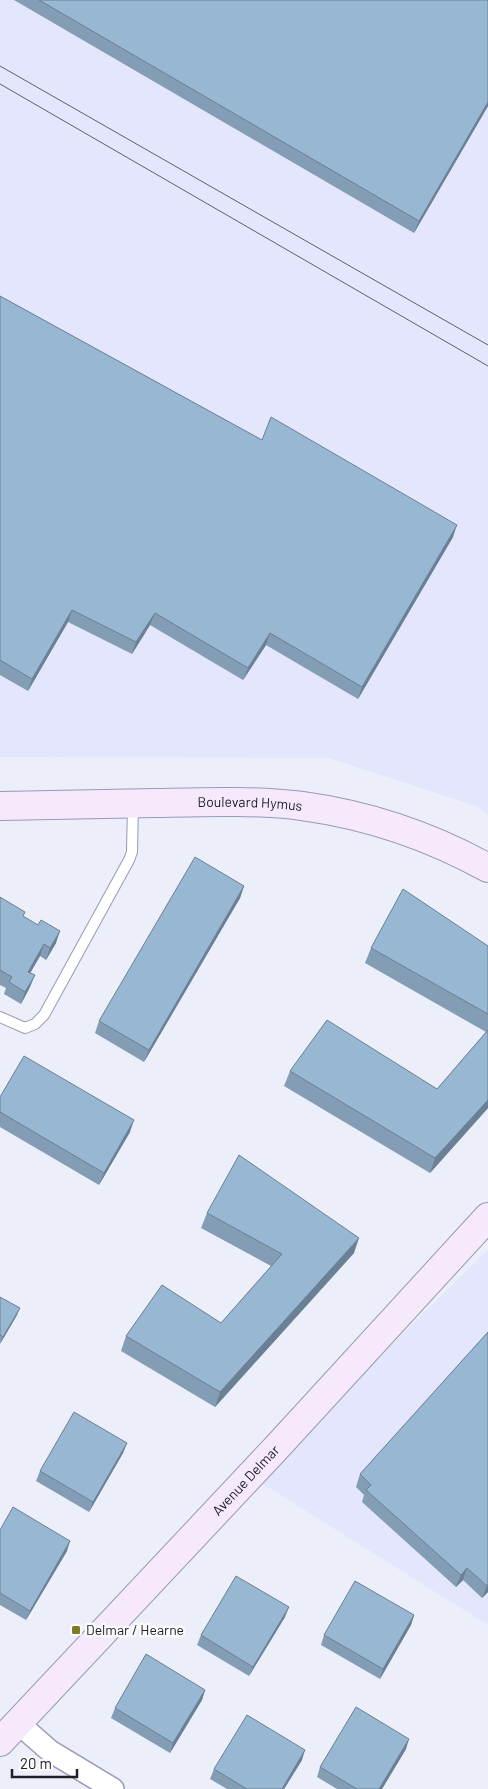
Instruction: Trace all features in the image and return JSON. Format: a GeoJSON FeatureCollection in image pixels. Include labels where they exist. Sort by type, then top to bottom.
{"type":"FeatureCollection","features":[{"type":"Feature","properties":{"kind":"street","name":"Boulevard Hymus"},"geometry":{"type":"LineString","coordinates":[[0,806],[263,803],[342,813],[425,838],[488,868]]}},
{"type":"Feature","properties":{"kind":"street","name":"Avenue Delmar"},"geometry":{"type":"LineString","coordinates":[[9,1732],[278,1446],[488,1217]]}},
{"type":"Feature","properties":{"kind":"street"},"geometry":{"type":"LineString","coordinates":[[9,1732],[50,1751],[114,1789]]}},
{"type":"Feature","properties":{"kind":"lane"},"geometry":{"type":"LineString","coordinates":[[0,1017],[24,1028],[35,1024],[44,1015],[129,860],[132,847],[133,804]]}},
{"type":"Feature","properties":{"kind":"shaded area"},"geometry":{"type":"Polygon","coordinates":[[[0,0],[488,0],[488,815],[476,806],[329,758],[0,757],[0,0]]]}},
{"type":"Feature","properties":{"kind":"shaded area"},"geometry":{"type":"Polygon","coordinates":[[[488,1250],[488,1625],[255,1479],[488,1250]]]}},
{"type":"Feature","properties":{"kind":"building"},"geometry":{"type":"Polygon","coordinates":[[[39,0],[488,0],[488,102],[419,221],[39,0]]]}},
{"type":"Feature","properties":{"kind":"building"},"geometry":{"type":"Polygon","coordinates":[[[0,296],[262,440],[271,417],[457,525],[362,687],[270,633],[248,668],[155,613],[136,642],[72,610],[32,679],[0,660],[0,296]]]}},
{"type":"Feature","properties":{"kind":"building"},"geometry":{"type":"Polygon","coordinates":[[[195,857],[244,886],[149,1050],[99,1021],[195,857]]]}},
{"type":"Feature","properties":{"kind":"building"},"geometry":{"type":"Polygon","coordinates":[[[403,889],[488,946],[488,1014],[371,948],[403,889]]]}},
{"type":"Feature","properties":{"kind":"building"},"geometry":{"type":"Polygon","coordinates":[[[0,897],[25,912],[23,916],[38,925],[41,920],[60,931],[50,948],[44,944],[28,972],[35,975],[25,992],[9,982],[12,977],[0,970],[0,897]]]}},
{"type":"Feature","properties":{"kind":"building"},"geometry":{"type":"Polygon","coordinates":[[[327,1020],[437,1089],[488,1030],[488,1100],[435,1158],[290,1071],[327,1020]]]}},
{"type":"Feature","properties":{"kind":"building"},"geometry":{"type":"Polygon","coordinates":[[[24,1056],[134,1120],[104,1173],[0,1112],[0,1097],[24,1056]]]}},
{"type":"Feature","properties":{"kind":"building"},"geometry":{"type":"Polygon","coordinates":[[[239,1155],[359,1238],[220,1392],[126,1336],[162,1285],[221,1323],[282,1254],[207,1213],[239,1155]]]}},
{"type":"Feature","properties":{"kind":"building"},"geometry":{"type":"Polygon","coordinates":[[[0,1297],[20,1308],[3,1337],[0,1335],[0,1297]]]}},
{"type":"Feature","properties":{"kind":"building"},"geometry":{"type":"Polygon","coordinates":[[[488,1332],[487,1586],[467,1568],[461,1575],[366,1490],[371,1485],[360,1474],[488,1332]]]}},
{"type":"Feature","properties":{"kind":"building"},"geometry":{"type":"Polygon","coordinates":[[[74,1412],[127,1443],[93,1502],[40,1471],[74,1412]]]}},
{"type":"Feature","properties":{"kind":"building"},"geometry":{"type":"Polygon","coordinates":[[[13,1507],[70,1541],[30,1611],[0,1593],[0,1530],[13,1507]]]}},
{"type":"Feature","properties":{"kind":"building"},"geometry":{"type":"Polygon","coordinates":[[[236,1576],[289,1607],[253,1667],[201,1635],[236,1576]]]}},
{"type":"Feature","properties":{"kind":"building"},"geometry":{"type":"Polygon","coordinates":[[[355,1581],[414,1615],[383,1669],[324,1635],[355,1581]]]}},
{"type":"Feature","properties":{"kind":"building"},"geometry":{"type":"Polygon","coordinates":[[[146,1654],[205,1690],[173,1743],[115,1708],[146,1654]]]}},
{"type":"Feature","properties":{"kind":"building"},"geometry":{"type":"Polygon","coordinates":[[[356,1707],[409,1739],[379,1789],[357,1789],[320,1767],[356,1707]]]}},
{"type":"Feature","properties":{"kind":"building"},"geometry":{"type":"Polygon","coordinates":[[[247,1715],[305,1750],[282,1789],[247,1789],[214,1769],[247,1715]]]}},
{"type":"Feature","properties":{"kind":"tram line"},"geometry":{"type":"LineString","coordinates":[[0,66],[488,345]]}},
{"type":"Feature","properties":{"kind":"tram line"},"geometry":{"type":"LineString","coordinates":[[0,84],[488,366]]}},
{"type":"Feature","properties":{"kind":"place","name":"Delmar / Hearne"},"geometry":{"type":"Point","coordinates":[76,1630]}}]}
